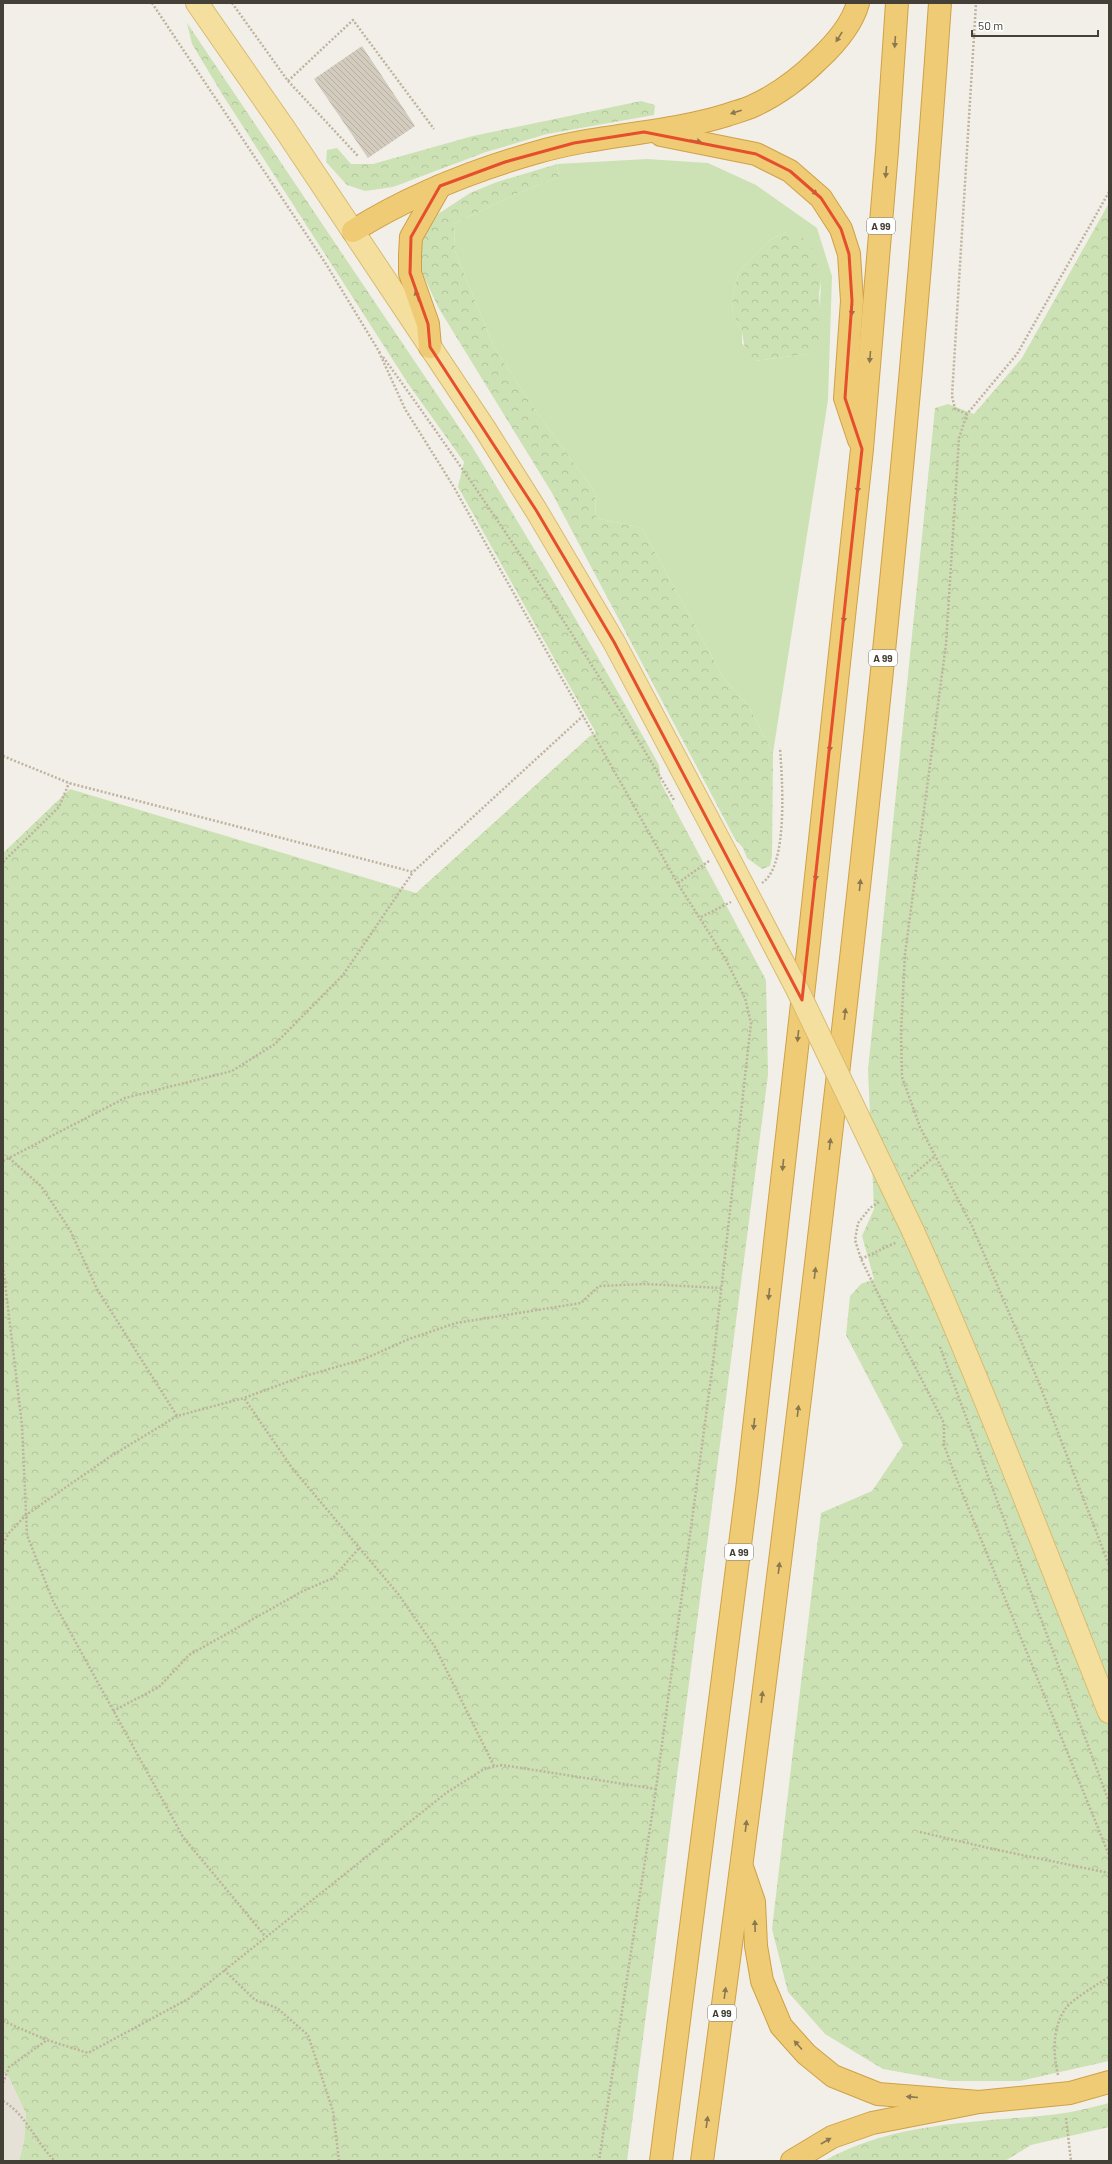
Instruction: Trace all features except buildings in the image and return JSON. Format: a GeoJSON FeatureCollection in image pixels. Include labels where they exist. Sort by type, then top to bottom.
{"type":"FeatureCollection","features":[{"type":"Feature","properties":{"kind":"highway"},"geometry":{"type":"LineString","coordinates":[[353,231],[370,220],[440,186],[474,172],[538,152],[574,143],[701,123],[752,106],[799,78],[837,42],[858,3]]}},
{"type":"Feature","properties":{"kind":"highway","name":"A 99"},"geometry":{"type":"LineString","coordinates":[[661,2161],[747,1490],[862,449],[888,151],[897,3]]}},
{"type":"Feature","properties":{"kind":"highway","name":"A 99"},"geometry":{"type":"LineString","coordinates":[[702,2161],[742,1865],[809,1327],[860,884],[904,453],[930,157],[940,3]]}},
{"type":"Feature","properties":{"kind":"highway"},"geometry":{"type":"LineString","coordinates":[[644,132],[756,154],[790,171],[821,198],[841,229],[849,254],[852,301],[846,398],[862,449]]}},
{"type":"Feature","properties":{"kind":"highway"},"geometry":{"type":"LineString","coordinates":[[430,347],[428,324],[410,273],[411,237],[440,186]]}},
{"type":"Feature","properties":{"kind":"highway"},"geometry":{"type":"LineString","coordinates":[[742,1865],[754,1902],[756,1946],[762,1980],[781,2026],[806,2054],[833,2076],[878,2094],[979,2102]]}},
{"type":"Feature","properties":{"kind":"highway"},"geometry":{"type":"LineString","coordinates":[[792,2161],[832,2137],[872,2123],[979,2102],[1070,2092],[1109,2082]]}},
{"type":"Feature","properties":{"kind":"main road"},"geometry":{"type":"LineString","coordinates":[[197,3],[284,128],[485,430],[548,530],[614,642],[716,860],[796,989],[904,1239],[983,1393],[1109,1712]]}},
{"type":"Feature","properties":{"kind":"path"},"geometry":{"type":"LineString","coordinates":[[152,3],[322,257],[379,352],[460,463],[573,633],[678,807]]}},
{"type":"Feature","properties":{"kind":"path"},"geometry":{"type":"LineString","coordinates":[[232,3],[288,81],[358,156]]}},
{"type":"Feature","properties":{"kind":"path"},"geometry":{"type":"LineString","coordinates":[[967,414],[955,409],[952,396],[976,3]]}},
{"type":"Feature","properties":{"kind":"path"},"geometry":{"type":"LineString","coordinates":[[288,81],[353,20],[434,129]]}},
{"type":"Feature","properties":{"kind":"path"},"geometry":{"type":"LineString","coordinates":[[1109,192],[1016,354],[967,414],[959,438],[946,644],[905,954],[901,1032],[902,1077],[920,1127],[981,1248],[1038,1383],[1109,1565]]}},
{"type":"Feature","properties":{"kind":"path"},"geometry":{"type":"LineString","coordinates":[[379,352],[405,410],[452,484],[584,715],[678,884],[725,958],[745,998],[751,1023],[721,1288],[656,1789],[599,2161]]}},
{"type":"Feature","properties":{"kind":"path"},"geometry":{"type":"LineString","coordinates":[[3,1161],[125,1098],[232,1071],[275,1044],[343,974],[413,872],[584,715]]}},
{"type":"Feature","properties":{"kind":"path"},"geometry":{"type":"LineString","coordinates":[[759,884],[765,881],[773,871],[777,858],[783,795],[780,748]]}},
{"type":"Feature","properties":{"kind":"path"},"geometry":{"type":"LineString","coordinates":[[3,756],[69,783],[413,872]]}},
{"type":"Feature","properties":{"kind":"path"},"geometry":{"type":"LineString","coordinates":[[3,862],[59,807],[69,783]]}},
{"type":"Feature","properties":{"kind":"path"},"geometry":{"type":"LineString","coordinates":[[678,884],[716,860],[706,854]]}},
{"type":"Feature","properties":{"kind":"path"},"geometry":{"type":"LineString","coordinates":[[700,917],[734,900]]}},
{"type":"Feature","properties":{"kind":"path"},"geometry":{"type":"LineString","coordinates":[[904,1182],[935,1156]]}},
{"type":"Feature","properties":{"kind":"path"},"geometry":{"type":"LineString","coordinates":[[9,1158],[40,1186],[70,1230],[97,1289],[176,1416]]}},
{"type":"Feature","properties":{"kind":"path"},"geometry":{"type":"LineString","coordinates":[[882,1199],[870,1208],[858,1223],[855,1240],[861,1258],[944,1423],[944,1445],[955,1475],[1109,1855]]}},
{"type":"Feature","properties":{"kind":"path"},"geometry":{"type":"LineString","coordinates":[[861,1258],[893,1244]]}},
{"type":"Feature","properties":{"kind":"path"},"geometry":{"type":"LineString","coordinates":[[3,1266],[22,1425],[27,1534],[53,1602],[183,1837],[265,1936]]}},
{"type":"Feature","properties":{"kind":"path"},"geometry":{"type":"LineString","coordinates":[[3,1544],[9,1533],[26,1515],[108,1458],[176,1416],[244,1398],[298,1378],[364,1359],[409,1339],[456,1323],[581,1303],[599,1286],[646,1284],[721,1288]]}},
{"type":"Feature","properties":{"kind":"path"},"geometry":{"type":"LineString","coordinates":[[939,1343],[1109,1802]]}},
{"type":"Feature","properties":{"kind":"path"},"geometry":{"type":"LineString","coordinates":[[244,1398],[292,1468],[399,1595],[435,1648],[494,1766]]}},
{"type":"Feature","properties":{"kind":"path"},"geometry":{"type":"LineString","coordinates":[[113,1711],[159,1687],[188,1655],[303,1591],[333,1578],[360,1547]]}},
{"type":"Feature","properties":{"kind":"path"},"geometry":{"type":"LineString","coordinates":[[3,2021],[47,2040],[88,2054],[190,1998],[265,1936],[446,1793],[484,1769],[502,1765],[656,1789]]}},
{"type":"Feature","properties":{"kind":"path"},"geometry":{"type":"LineString","coordinates":[[920,1832],[994,1849],[1109,1872]]}},
{"type":"Feature","properties":{"kind":"path"},"geometry":{"type":"LineString","coordinates":[[224,1970],[255,2000],[277,2008],[308,2036],[333,2111],[339,2161]]}},
{"type":"Feature","properties":{"kind":"path"},"geometry":{"type":"LineString","coordinates":[[1059,2080],[1054,2055],[1057,2029],[1066,2008],[1109,1977]]}},
{"type":"Feature","properties":{"kind":"path"},"geometry":{"type":"LineString","coordinates":[[3,2083],[9,2067],[47,2040]]}},
{"type":"Feature","properties":{"kind":"path"},"geometry":{"type":"LineString","coordinates":[[3,2101],[23,2120],[47,2153],[55,2161]]}},
{"type":"Feature","properties":{"kind":"path"},"geometry":{"type":"LineString","coordinates":[[1066,2118],[1071,2161]]}},
{"type":"Feature","properties":{"kind":"highlighted area"},"geometry":{"type":"Polygon","coordinates":[[[644,132],[756,154],[790,171],[821,198],[841,229],[849,254],[852,301],[845,398],[862,449],[802,1000],[614,642],[536,510],[430,347],[428,324],[410,273],[411,237],[440,186],[505,162],[574,143],[644,132]]]}},
{"type":"Feature","properties":{"kind":"shaded area"},"geometry":{"type":"Polygon","coordinates":[[[3,2073],[7,2073],[26,2114],[24,2142],[19,2161],[3,2161],[3,2073]]]}},
{"type":"Feature","properties":{"kind":"green space"},"geometry":{"type":"Polygon","coordinates":[[[187,23],[473,448],[497,487],[591,645],[659,765],[661,783],[766,980],[768,1075],[627,2161],[19,2161],[24,2142],[26,2114],[7,2073],[3,2073],[3,853],[70,789],[416,893],[590,736],[596,733],[458,487],[464,462],[409,385],[224,97],[192,44],[187,23]]]}},
{"type":"Feature","properties":{"kind":"green space"},"geometry":{"type":"Polygon","coordinates":[[[641,101],[655,105],[654,115],[547,134],[486,152],[393,187],[365,191],[347,185],[326,162],[327,150],[337,148],[351,164],[373,164],[473,136],[641,101]]]}},
{"type":"Feature","properties":{"kind":"green space"},"geometry":{"type":"Polygon","coordinates":[[[647,159],[708,163],[756,185],[817,228],[832,276],[828,400],[773,753],[749,707],[723,677],[642,528],[596,518],[595,492],[533,407],[494,347],[455,251],[454,224],[516,194],[559,177],[557,164],[647,159]],[[786,232],[770,240],[739,271],[732,295],[733,313],[742,332],[742,343],[755,361],[807,354],[820,306],[821,281],[786,232]]]}},
{"type":"Feature","properties":{"kind":"green space"},"geometry":{"type":"Polygon","coordinates":[[[557,164],[559,177],[516,194],[454,224],[455,251],[494,347],[533,407],[595,492],[596,518],[642,528],[723,677],[749,707],[773,753],[772,856],[770,866],[762,869],[747,858],[743,848],[735,839],[552,493],[438,307],[421,270],[422,240],[438,214],[470,193],[497,182],[557,164]]]}},
{"type":"Feature","properties":{"kind":"green space"},"geometry":{"type":"Polygon","coordinates":[[[1109,203],[1109,2061],[1020,2081],[950,2081],[883,2069],[825,2034],[788,1992],[772,1929],[821,1513],[872,1491],[903,1445],[846,1335],[850,1296],[861,1284],[874,1279],[862,1236],[874,1209],[868,1070],[935,408],[948,404],[974,414],[1022,358],[1109,203]]]}},
{"type":"Feature","properties":{"kind":"green space"},"geometry":{"type":"Polygon","coordinates":[[[786,232],[801,236],[812,247],[821,281],[819,293],[821,328],[819,339],[807,354],[755,361],[746,355],[742,332],[733,313],[732,295],[739,271],[770,240],[786,232]]]}},
{"type":"Feature","properties":{"kind":"green space"},"geometry":{"type":"Polygon","coordinates":[[[1109,2103],[1109,2127],[1031,2145],[1005,2161],[824,2161],[851,2148],[879,2138],[908,2131],[968,2122],[1064,2113],[1109,2103]]]}}]}
